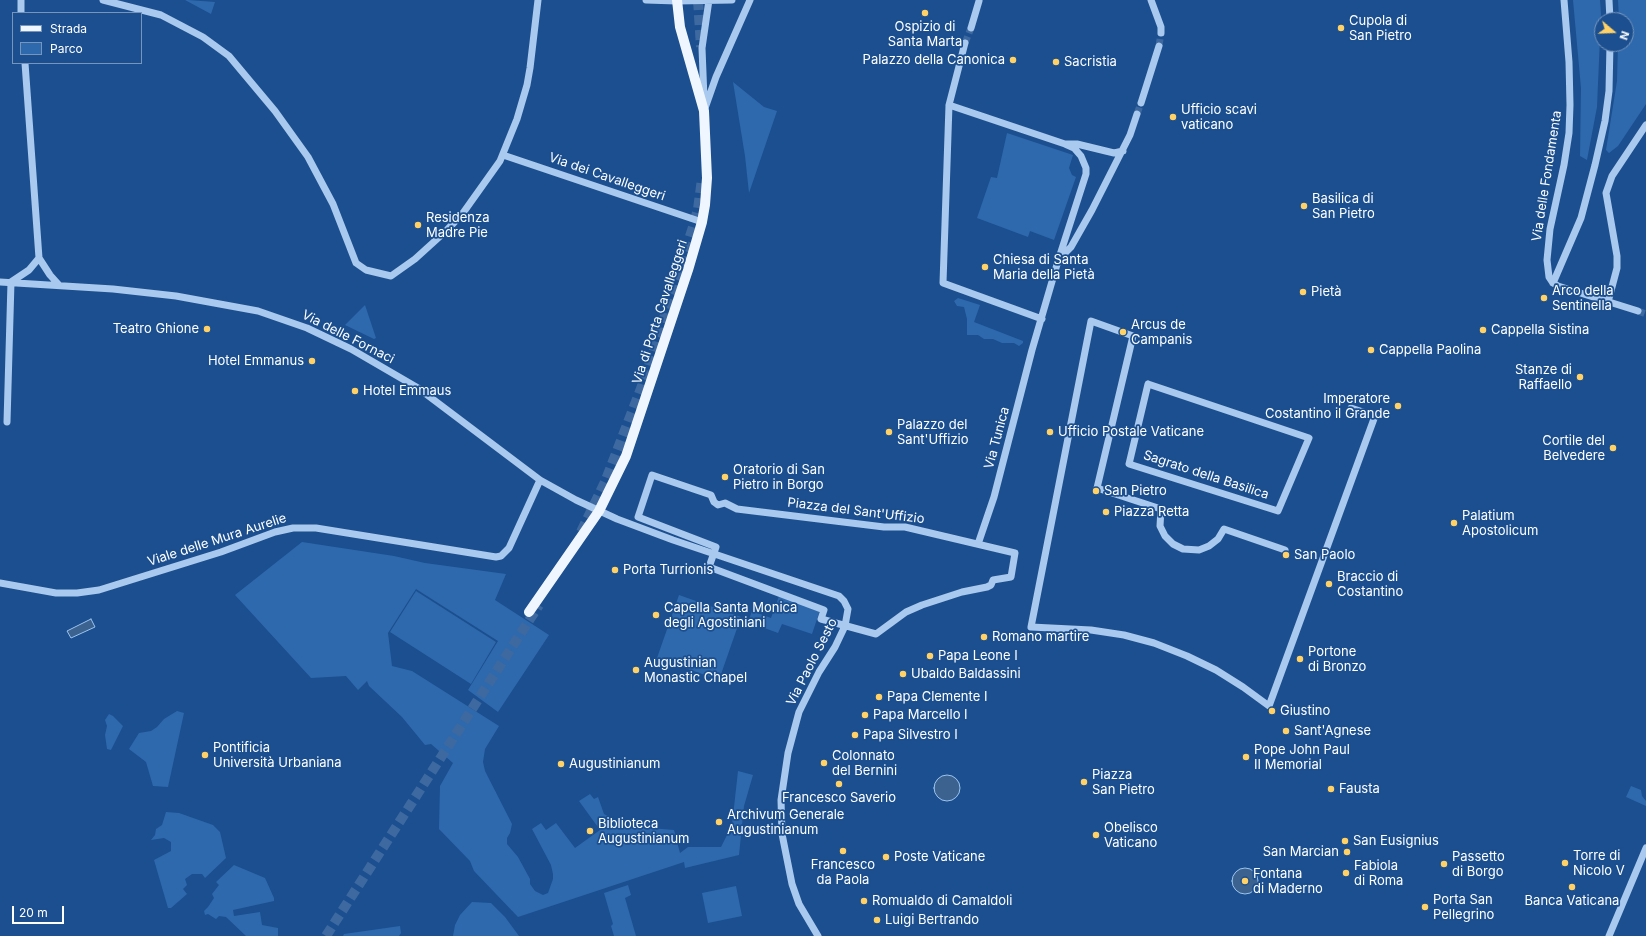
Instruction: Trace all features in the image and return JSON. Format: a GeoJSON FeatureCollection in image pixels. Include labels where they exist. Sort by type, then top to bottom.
{"type":"FeatureCollection","features":[{"type":"Feature","properties":{"kind":"main road","name":"Via di Porta Cavalleggeri"},"geometry":{"type":"LineString","coordinates":[[529,612],[600,511],[626,456],[688,270],[702,222],[705,206],[707,171],[704,112],[680,27],[677,1]]}},
{"type":"Feature","properties":{"kind":"street"},"geometry":{"type":"LineString","coordinates":[[21,0],[21,12]]}},
{"type":"Feature","properties":{"kind":"street"},"geometry":{"type":"LineString","coordinates":[[103,0],[161,14],[203,37],[220,49],[238,65],[275,111],[308,157],[333,204],[356,263],[366,270],[391,276],[408,265],[447,230],[463,213],[496,168],[503,155],[517,119],[529,73],[538,0]]}},
{"type":"Feature","properties":{"kind":"street"},"geometry":{"type":"LineString","coordinates":[[646,0],[732,0]]}},
{"type":"Feature","properties":{"kind":"street","name":"Via di Porta Cavalleggeri"},"geometry":{"type":"LineString","coordinates":[[704,112],[702,48],[709,0]]}},
{"type":"Feature","properties":{"kind":"street"},"geometry":{"type":"LineString","coordinates":[[704,112],[716,77],[750,0]]}},
{"type":"Feature","properties":{"kind":"street"},"geometry":{"type":"LineString","coordinates":[[1151,0],[1160,23],[1162,33]]}},
{"type":"Feature","properties":{"kind":"street","name":"Via delle Fondamenta"},"geometry":{"type":"LineString","coordinates":[[1553,283],[1549,277],[1547,260],[1550,229],[1564,165],[1569,133],[1569,69],[1564,0]]}},
{"type":"Feature","properties":{"kind":"street"},"geometry":{"type":"LineString","coordinates":[[1609,0],[1610,12]]}},
{"type":"Feature","properties":{"kind":"street"},"geometry":{"type":"LineString","coordinates":[[971,28],[980,1]]}},
{"type":"Feature","properties":{"kind":"street"},"geometry":{"type":"LineString","coordinates":[[965,43],[949,105],[943,283],[1042,319]]}},
{"type":"Feature","properties":{"kind":"street"},"geometry":{"type":"LineString","coordinates":[[1141,103],[1159,46]]}},
{"type":"Feature","properties":{"kind":"street"},"geometry":{"type":"LineString","coordinates":[[1610,52],[1609,91],[1605,121],[1595,165],[1581,218],[1553,283],[1638,311]]}},
{"type":"Feature","properties":{"kind":"street"},"geometry":{"type":"LineString","coordinates":[[25,64],[39,258],[50,276],[59,285]]}},
{"type":"Feature","properties":{"kind":"street"},"geometry":{"type":"LineString","coordinates":[[949,105],[1066,144],[1076,144],[1114,154],[1123,151]]}},
{"type":"Feature","properties":{"kind":"street"},"geometry":{"type":"LineString","coordinates":[[1058,261],[1071,247],[1123,151],[1137,114]]}},
{"type":"Feature","properties":{"kind":"street"},"geometry":{"type":"LineString","coordinates":[[1608,302],[1617,268],[1617,256],[1606,193],[1612,176],[1646,125]]}},
{"type":"Feature","properties":{"kind":"street","name":"Via Tunica"},"geometry":{"type":"LineString","coordinates":[[978,544],[994,497],[1036,337],[1058,261],[1086,174],[1086,168],[1081,156],[1074,148],[1066,144]]}},
{"type":"Feature","properties":{"kind":"street","name":"Via dei Cavalleggeri"},"geometry":{"type":"LineString","coordinates":[[503,155],[702,222]]}},
{"type":"Feature","properties":{"kind":"street"},"geometry":{"type":"LineString","coordinates":[[7,422],[11,282],[30,270],[39,258]]}},
{"type":"Feature","properties":{"kind":"street","name":"Via delle Fornaci"},"geometry":{"type":"LineString","coordinates":[[0,282],[59,285],[154,293],[258,311],[307,328],[351,349],[418,388],[540,480],[576,500],[600,511]]}},
{"type":"Feature","properties":{"kind":"street"},"geometry":{"type":"LineString","coordinates":[[1285,550],[1224,530],[1218,539],[1209,546],[1199,550],[1183,549],[1168,540],[1162,531],[1160,520],[1161,509],[1098,488],[1133,336],[1091,321],[1031,627],[1091,630],[1124,635],[1154,643],[1187,656],[1216,670],[1269,706],[1375,416],[1351,408]]}},
{"type":"Feature","properties":{"kind":"street","name":"Sagrato della Basilica"},"geometry":{"type":"LineString","coordinates":[[1148,384],[1309,438],[1278,511],[1129,464],[1148,384]]}},
{"type":"Feature","properties":{"kind":"street","name":"Piazza del Sant'Uffizio"},"geometry":{"type":"LineString","coordinates":[[652,475],[712,495],[714,502],[720,505],[725,504],[737,509],[884,527],[905,527],[978,544],[1015,553],[1011,577],[993,580],[991,585],[987,587],[962,592],[922,605],[906,612],[876,634],[821,619],[824,610],[710,567],[716,547],[638,517],[652,475]]}},
{"type":"Feature","properties":{"kind":"street","name":"Viale delle Mura Aurelie"},"geometry":{"type":"LineString","coordinates":[[0,583],[56,593],[77,593],[99,590],[214,554],[275,532],[293,528],[322,529],[496,557],[501,556],[509,548],[540,480]]}},
{"type":"Feature","properties":{"kind":"street"},"geometry":{"type":"LineString","coordinates":[[600,511],[714,554]]}},
{"type":"Feature","properties":{"kind":"street","name":"Via Paolo Sesto"},"geometry":{"type":"LineString","coordinates":[[714,554],[832,593],[839,596],[847,606],[848,614],[846,626],[819,672],[799,712],[788,753],[781,800],[782,834],[792,884],[799,904],[818,936]]}},
{"type":"Feature","properties":{"kind":"street"},"geometry":{"type":"LineString","coordinates":[[1609,936],[1646,848]]}},
{"type":"Feature","properties":{"kind":"green space"},"geometry":{"type":"Polygon","coordinates":[[[185,0],[188,0],[215,2],[211,14],[185,0]]]}},
{"type":"Feature","properties":{"kind":"green space"},"geometry":{"type":"Polygon","coordinates":[[[1573,0],[1600,0],[1601,12],[1594,12],[1594,52],[1599,52],[1597,107],[1587,160],[1580,156],[1581,88],[1573,0]]]}},
{"type":"Feature","properties":{"kind":"green space"},"geometry":{"type":"Polygon","coordinates":[[[1618,0],[1646,0],[1646,104],[1618,146],[1609,153],[1606,150],[1617,81],[1618,52],[1634,52],[1634,12],[1619,12],[1618,0]]]}},
{"type":"Feature","properties":{"kind":"green space"},"geometry":{"type":"Polygon","coordinates":[[[733,82],[764,107],[777,111],[749,193],[745,156],[733,82]]]}},
{"type":"Feature","properties":{"kind":"green space"},"geometry":{"type":"Polygon","coordinates":[[[1007,133],[1073,155],[1069,168],[1072,175],[1076,177],[1054,240],[1030,231],[1028,237],[977,218],[991,177],[997,178],[1007,133]]]}},
{"type":"Feature","properties":{"kind":"green space"},"geometry":{"type":"Polygon","coordinates":[[[958,298],[980,305],[974,322],[1023,341],[1023,343],[1019,346],[1014,343],[1002,343],[993,339],[984,339],[978,335],[967,335],[967,319],[964,307],[957,306],[954,301],[958,298]]]}},
{"type":"Feature","properties":{"kind":"green space"},"geometry":{"type":"Polygon","coordinates":[[[365,305],[376,338],[374,339],[345,325],[365,305]]]}},
{"type":"Feature","properties":{"kind":"green space"},"geometry":{"type":"Polygon","coordinates":[[[302,542],[394,556],[425,563],[506,574],[495,600],[549,635],[498,712],[468,690],[498,641],[416,589],[388,633],[392,666],[412,671],[499,726],[485,749],[483,762],[485,771],[512,824],[507,838],[507,844],[518,857],[530,879],[530,884],[535,891],[543,895],[548,893],[553,879],[553,874],[551,865],[532,829],[541,823],[546,830],[556,823],[575,848],[600,830],[579,801],[590,794],[594,799],[598,797],[604,814],[608,816],[614,825],[674,830],[680,853],[688,847],[721,847],[727,835],[731,834],[738,771],[753,775],[744,806],[739,855],[685,868],[684,862],[518,917],[474,871],[470,861],[439,829],[440,786],[453,763],[431,744],[425,745],[402,717],[369,686],[367,681],[358,690],[346,676],[311,678],[235,595],[302,542]]]}},
{"type":"Feature","properties":{"kind":"green space"},"geometry":{"type":"Polygon","coordinates":[[[416,591],[496,642],[471,684],[390,632],[416,591]]]}},
{"type":"Feature","properties":{"kind":"green space"},"geometry":{"type":"Polygon","coordinates":[[[679,595],[741,617],[719,680],[657,658],[679,595]]]}},
{"type":"Feature","properties":{"kind":"green space"},"geometry":{"type":"Polygon","coordinates":[[[779,596],[820,610],[812,634],[782,624],[778,633],[748,622],[752,611],[771,618],[779,596]]]}},
{"type":"Feature","properties":{"kind":"green space"},"geometry":{"type":"Polygon","coordinates":[[[177,711],[184,713],[168,787],[153,786],[146,762],[129,749],[139,733],[151,731],[164,719],[177,711]]]}},
{"type":"Feature","properties":{"kind":"green space"},"geometry":{"type":"Polygon","coordinates":[[[109,714],[123,726],[111,750],[107,749],[105,735],[107,726],[105,720],[109,714]]]}},
{"type":"Feature","properties":{"kind":"green space"},"geometry":{"type":"Polygon","coordinates":[[[1631,786],[1641,790],[1642,796],[1646,801],[1646,806],[1626,797],[1631,786]]]}},
{"type":"Feature","properties":{"kind":"green space"},"geometry":{"type":"Polygon","coordinates":[[[166,812],[179,813],[213,825],[220,832],[226,858],[205,878],[202,874],[192,874],[185,879],[187,885],[183,889],[187,894],[171,908],[168,908],[154,860],[171,851],[171,842],[164,838],[151,840],[155,835],[156,829],[162,825],[166,812]]]}},
{"type":"Feature","properties":{"kind":"green space"},"geometry":{"type":"Polygon","coordinates":[[[234,865],[265,878],[274,901],[233,910],[234,916],[260,912],[262,925],[278,928],[278,936],[246,936],[226,917],[219,916],[216,919],[208,914],[205,915],[204,911],[214,898],[212,894],[219,885],[216,882],[234,865]]]}},
{"type":"Feature","properties":{"kind":"green space"},"geometry":{"type":"Polygon","coordinates":[[[628,885],[631,895],[625,898],[636,936],[614,936],[611,926],[613,924],[604,893],[628,885]]]}},
{"type":"Feature","properties":{"kind":"green space"},"geometry":{"type":"Polygon","coordinates":[[[736,886],[742,916],[708,923],[702,893],[736,886]]]}},
{"type":"Feature","properties":{"kind":"green space"},"geometry":{"type":"Polygon","coordinates":[[[472,902],[491,903],[505,917],[519,936],[453,936],[455,925],[460,915],[472,902]]]}},
{"type":"Feature","properties":{"kind":"green space"},"geometry":{"type":"Polygon","coordinates":[[[400,926],[401,933],[399,936],[343,936],[344,934],[400,926]]]}},
{"type":"Feature","properties":{"kind":"shaded area"},"geometry":{"type":"Polygon","coordinates":[[[91,619],[95,627],[71,638],[67,631],[91,619]]]}},
{"type":"Feature","properties":{"kind":"shaded area"},"geometry":{"type":"Polygon","coordinates":[[[947,775],[956,779],[960,788],[956,797],[947,801],[938,797],[934,788],[938,779],[947,775]]]}},
{"type":"Feature","properties":{"kind":"shaded area","name":"Fontana di Maderno"},"geometry":{"type":"Polygon","coordinates":[[[1245,868],[1254,872],[1258,881],[1254,890],[1245,894],[1236,890],[1232,881],[1236,872],[1245,868]]]}},
{"type":"Feature","properties":{"kind":"tunnel"},"geometry":{"type":"LineString","coordinates":[[698,0],[701,47]]}},
{"type":"Feature","properties":{"kind":"tunnel"},"geometry":{"type":"LineString","coordinates":[[965,43],[971,28]]}},
{"type":"Feature","properties":{"kind":"tunnel"},"geometry":{"type":"LineString","coordinates":[[1159,46],[1161,33]]}},
{"type":"Feature","properties":{"kind":"tunnel"},"geometry":{"type":"LineString","coordinates":[[1137,114],[1141,103]]}},
{"type":"Feature","properties":{"kind":"tunnel"},"geometry":{"type":"LineString","coordinates":[[581,532],[605,482],[645,378],[693,227],[698,209],[702,179]]}},
{"type":"Feature","properties":{"kind":"tunnel"},"geometry":{"type":"LineString","coordinates":[[1638,311],[1646,314]]}},
{"type":"Feature","properties":{"kind":"tunnel"},"geometry":{"type":"LineString","coordinates":[[326,936],[539,605]]}},
{"type":"Feature","properties":{"kind":"place","name":"Ospizio di Santa Marta"},"geometry":{"type":"Point","coordinates":[925,13]}},
{"type":"Feature","properties":{"kind":"place","name":"Cupola di San Pietro"},"geometry":{"type":"Point","coordinates":[1341,28]}},
{"type":"Feature","properties":{"kind":"place","name":"Palazzo della Canonica"},"geometry":{"type":"Point","coordinates":[1013,60]}},
{"type":"Feature","properties":{"kind":"place","name":"Sacristia"},"geometry":{"type":"Point","coordinates":[1056,62]}},
{"type":"Feature","properties":{"kind":"place","name":"Ufficio scavi vaticano"},"geometry":{"type":"Point","coordinates":[1173,117]}},
{"type":"Feature","properties":{"kind":"place","name":"Basilica di San Pietro"},"geometry":{"type":"Point","coordinates":[1304,206]}},
{"type":"Feature","properties":{"kind":"place","name":"Residenza Madre Pie"},"geometry":{"type":"Point","coordinates":[418,225]}},
{"type":"Feature","properties":{"kind":"place","name":"Chiesa di Santa Maria della Pietà"},"geometry":{"type":"Point","coordinates":[985,267]}},
{"type":"Feature","properties":{"kind":"place","name":"Pietà"},"geometry":{"type":"Point","coordinates":[1303,292]}},
{"type":"Feature","properties":{"kind":"place","name":"Arco della Sentinella"},"geometry":{"type":"Point","coordinates":[1544,298]}},
{"type":"Feature","properties":{"kind":"place","name":"Teatro Ghione"},"geometry":{"type":"Point","coordinates":[207,329]}},
{"type":"Feature","properties":{"kind":"place","name":"Cappella Sistina"},"geometry":{"type":"Point","coordinates":[1483,330]}},
{"type":"Feature","properties":{"kind":"place","name":"Arcus de Campanis"},"geometry":{"type":"Point","coordinates":[1123,332]}},
{"type":"Feature","properties":{"kind":"place","name":"Cappella Paolina"},"geometry":{"type":"Point","coordinates":[1371,350]}},
{"type":"Feature","properties":{"kind":"place","name":"Hotel Emmanus"},"geometry":{"type":"Point","coordinates":[312,361]}},
{"type":"Feature","properties":{"kind":"place","name":"Stanze di Raffaello"},"geometry":{"type":"Point","coordinates":[1580,377]}},
{"type":"Feature","properties":{"kind":"place","name":"Hotel Emmaus"},"geometry":{"type":"Point","coordinates":[355,391]}},
{"type":"Feature","properties":{"kind":"place","name":"Imperatore Costantino il Grande"},"geometry":{"type":"Point","coordinates":[1398,406]}},
{"type":"Feature","properties":{"kind":"place","name":"Palazzo del Sant'Uffizio"},"geometry":{"type":"Point","coordinates":[889,432]}},
{"type":"Feature","properties":{"kind":"place","name":"Ufficio Postale Vaticane"},"geometry":{"type":"Point","coordinates":[1050,432]}},
{"type":"Feature","properties":{"kind":"place","name":"Cortile del Belvedere"},"geometry":{"type":"Point","coordinates":[1613,448]}},
{"type":"Feature","properties":{"kind":"place","name":"Oratorio di San Pietro in Borgo"},"geometry":{"type":"Point","coordinates":[725,477]}},
{"type":"Feature","properties":{"kind":"place","name":"San Pietro"},"geometry":{"type":"Point","coordinates":[1096,491]}},
{"type":"Feature","properties":{"kind":"place","name":"Piazza Retta"},"geometry":{"type":"Point","coordinates":[1106,512]}},
{"type":"Feature","properties":{"kind":"place","name":"Palatium Apostolicum"},"geometry":{"type":"Point","coordinates":[1454,523]}},
{"type":"Feature","properties":{"kind":"place","name":"San Paolo"},"geometry":{"type":"Point","coordinates":[1286,555]}},
{"type":"Feature","properties":{"kind":"place","name":"Porta Turrionis"},"geometry":{"type":"Point","coordinates":[615,570]}},
{"type":"Feature","properties":{"kind":"place","name":"Braccio di Costantino"},"geometry":{"type":"Point","coordinates":[1329,584]}},
{"type":"Feature","properties":{"kind":"place","name":"Capella Santa Monica degli Agostiniani"},"geometry":{"type":"Point","coordinates":[656,615]}},
{"type":"Feature","properties":{"kind":"place","name":"Romano martire"},"geometry":{"type":"Point","coordinates":[984,637]}},
{"type":"Feature","properties":{"kind":"place","name":"Papa Leone I"},"geometry":{"type":"Point","coordinates":[930,656]}},
{"type":"Feature","properties":{"kind":"place","name":"Portone di Bronzo"},"geometry":{"type":"Point","coordinates":[1300,659]}},
{"type":"Feature","properties":{"kind":"place","name":"Augustinian Monastic Chapel"},"geometry":{"type":"Point","coordinates":[636,670]}},
{"type":"Feature","properties":{"kind":"place","name":"Ubaldo Baldassini"},"geometry":{"type":"Point","coordinates":[903,674]}},
{"type":"Feature","properties":{"kind":"place","name":"Papa Clemente I"},"geometry":{"type":"Point","coordinates":[879,697]}},
{"type":"Feature","properties":{"kind":"place","name":"Giustino"},"geometry":{"type":"Point","coordinates":[1272,711]}},
{"type":"Feature","properties":{"kind":"place","name":"Papa Marcello I"},"geometry":{"type":"Point","coordinates":[865,715]}},
{"type":"Feature","properties":{"kind":"place","name":"Sant'Agnese"},"geometry":{"type":"Point","coordinates":[1286,731]}},
{"type":"Feature","properties":{"kind":"place","name":"Papa Silvestro I"},"geometry":{"type":"Point","coordinates":[855,735]}},
{"type":"Feature","properties":{"kind":"place","name":"Pontificia Università Urbaniana"},"geometry":{"type":"Point","coordinates":[205,755]}},
{"type":"Feature","properties":{"kind":"place","name":"Pope John Paul II Memorial"},"geometry":{"type":"Point","coordinates":[1246,757]}},
{"type":"Feature","properties":{"kind":"place","name":"Colonnato del Bernini"},"geometry":{"type":"Point","coordinates":[824,763]}},
{"type":"Feature","properties":{"kind":"place","name":"Augustinianum"},"geometry":{"type":"Point","coordinates":[561,764]}},
{"type":"Feature","properties":{"kind":"place","name":"Piazza San Pietro"},"geometry":{"type":"Point","coordinates":[1084,782]}},
{"type":"Feature","properties":{"kind":"place","name":"Francesco Saverio"},"geometry":{"type":"Point","coordinates":[839,784]}},
{"type":"Feature","properties":{"kind":"place","name":"Fausta"},"geometry":{"type":"Point","coordinates":[1331,789]}},
{"type":"Feature","properties":{"kind":"place","name":"Archivum Generale Augustinianum"},"geometry":{"type":"Point","coordinates":[719,822]}},
{"type":"Feature","properties":{"kind":"place","name":"Biblioteca Augustinianum"},"geometry":{"type":"Point","coordinates":[590,831]}},
{"type":"Feature","properties":{"kind":"place","name":"Obelisco Vaticano"},"geometry":{"type":"Point","coordinates":[1096,835]}},
{"type":"Feature","properties":{"kind":"place","name":"San Eusignius"},"geometry":{"type":"Point","coordinates":[1345,841]}},
{"type":"Feature","properties":{"kind":"place","name":"Francesco da Paola"},"geometry":{"type":"Point","coordinates":[843,851]}},
{"type":"Feature","properties":{"kind":"place","name":"San Marcian"},"geometry":{"type":"Point","coordinates":[1347,852]}},
{"type":"Feature","properties":{"kind":"place","name":"Poste Vaticane"},"geometry":{"type":"Point","coordinates":[886,857]}},
{"type":"Feature","properties":{"kind":"place","name":"Torre di Nicolo V"},"geometry":{"type":"Point","coordinates":[1565,863]}},
{"type":"Feature","properties":{"kind":"place","name":"Passetto di Borgo"},"geometry":{"type":"Point","coordinates":[1444,864]}},
{"type":"Feature","properties":{"kind":"place","name":"Fabiola di Roma"},"geometry":{"type":"Point","coordinates":[1346,873]}},
{"type":"Feature","properties":{"kind":"place","name":"Fontana di Maderno"},"geometry":{"type":"Point","coordinates":[1245,881]}},
{"type":"Feature","properties":{"kind":"place","name":"Banca Vaticana"},"geometry":{"type":"Point","coordinates":[1572,887]}},
{"type":"Feature","properties":{"kind":"place","name":"Romualdo di Camaldoli"},"geometry":{"type":"Point","coordinates":[864,901]}},
{"type":"Feature","properties":{"kind":"place","name":"Porta San Pellegrino"},"geometry":{"type":"Point","coordinates":[1425,907]}},
{"type":"Feature","properties":{"kind":"place","name":"Luigi Bertrando"},"geometry":{"type":"Point","coordinates":[877,920]}}]}
